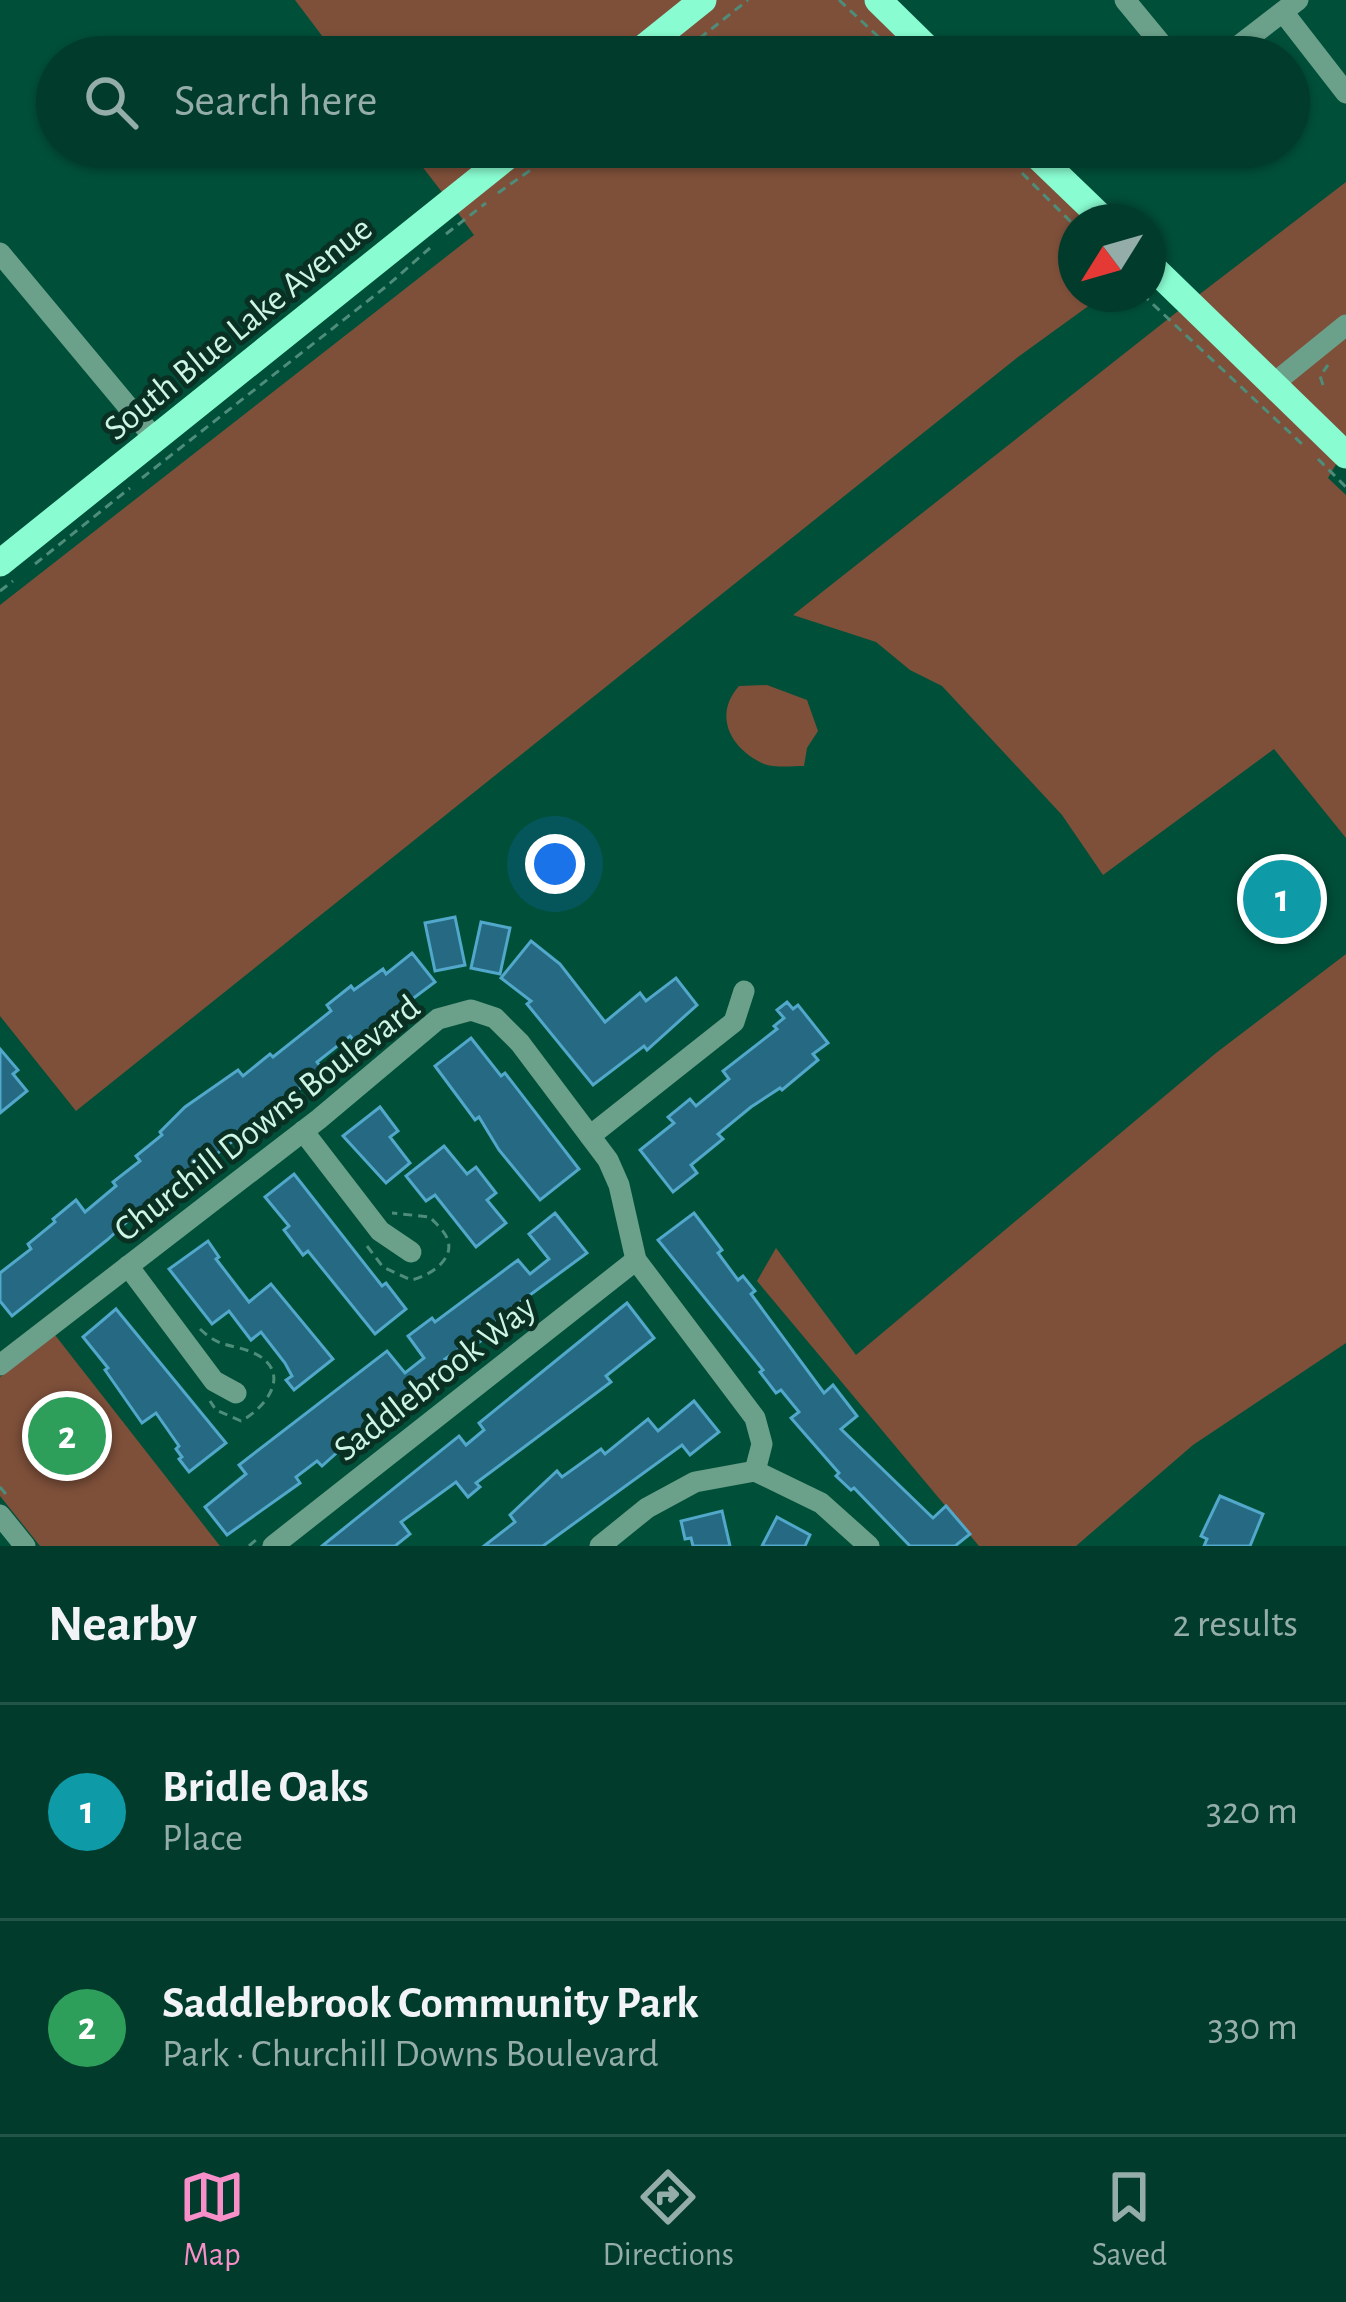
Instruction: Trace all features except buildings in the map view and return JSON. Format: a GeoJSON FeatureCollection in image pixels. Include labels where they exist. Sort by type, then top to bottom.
{"type":"FeatureCollection","features":[{"type":"Feature","properties":{"kind":"main road"},"geometry":{"type":"LineString","coordinates":[[658,36],[703,0]]}},
{"type":"Feature","properties":{"kind":"main road"},"geometry":{"type":"LineString","coordinates":[[878,0],[915,36]]}},
{"type":"Feature","properties":{"kind":"main road","name":"South Blue Lake Avenue"},"geometry":{"type":"LineString","coordinates":[[0,563],[493,168]]}},
{"type":"Feature","properties":{"kind":"main road"},"geometry":{"type":"LineString","coordinates":[[1050,168],[1087,204]]}},
{"type":"Feature","properties":{"kind":"main road"},"geometry":{"type":"LineString","coordinates":[[1166,280],[1346,455]]}},
{"type":"Feature","properties":{"kind":"street"},"geometry":{"type":"LineString","coordinates":[[1125,0],[1155,36]]}},
{"type":"Feature","properties":{"kind":"street"},"geometry":{"type":"LineString","coordinates":[[1251,36],[1290,6],[1309,36]]}},
{"type":"Feature","properties":{"kind":"street"},"geometry":{"type":"LineString","coordinates":[[1310,37],[1346,93]]}},
{"type":"Feature","properties":{"kind":"street"},"geometry":{"type":"LineString","coordinates":[[0,253],[155,439]]}},
{"type":"Feature","properties":{"kind":"street"},"geometry":{"type":"LineString","coordinates":[[1273,384],[1346,325]]}},
{"type":"Feature","properties":{"kind":"street"},"geometry":{"type":"LineString","coordinates":[[590,1136],[734,1022],[744,991]]}},
{"type":"Feature","properties":{"kind":"street","name":"Churchill Downs Boulevard"},"geometry":{"type":"LineString","coordinates":[[0,1365],[303,1131],[438,1019],[471,1010],[495,1018],[520,1043],[608,1160],[619,1185],[636,1260],[755,1418],[762,1444],[755,1471]]}},
{"type":"Feature","properties":{"kind":"street"},"geometry":{"type":"LineString","coordinates":[[303,1131],[380,1231],[411,1252]]}},
{"type":"Feature","properties":{"kind":"street","name":"Saddlebrook Way"},"geometry":{"type":"LineString","coordinates":[[271,1538],[636,1260]]}},
{"type":"Feature","properties":{"kind":"street"},"geometry":{"type":"LineString","coordinates":[[128,1266],[214,1381],[236,1393]]}},
{"type":"Feature","properties":{"kind":"street"},"geometry":{"type":"LineString","coordinates":[[600,1546],[647,1508],[695,1482],[755,1471],[821,1503],[868,1546]]}},
{"type":"Feature","properties":{"kind":"street"},"geometry":{"type":"LineString","coordinates":[[0,1516],[25,1546]]}},
{"type":"Feature","properties":{"kind":"path"},"geometry":{"type":"LineString","coordinates":[[703,36],[748,0]]}},
{"type":"Feature","properties":{"kind":"path"},"geometry":{"type":"LineString","coordinates":[[839,0],[878,36]]}},
{"type":"Feature","properties":{"kind":"path"},"geometry":{"type":"LineString","coordinates":[[0,591],[533,168]]}},
{"type":"Feature","properties":{"kind":"path"},"geometry":{"type":"LineString","coordinates":[[1017,168],[1058,208]]}},
{"type":"Feature","properties":{"kind":"path"},"geometry":{"type":"LineString","coordinates":[[1161,312],[1346,488]]}},
{"type":"Feature","properties":{"kind":"path"},"geometry":{"type":"LineString","coordinates":[[1323,386],[1320,376],[1337,354]]}},
{"type":"Feature","properties":{"kind":"path"},"geometry":{"type":"LineString","coordinates":[[361,1238],[383,1267],[411,1280],[436,1268],[448,1252],[448,1238],[430,1217],[396,1216],[378,1204]]}},
{"type":"Feature","properties":{"kind":"path"},"geometry":{"type":"LineString","coordinates":[[194,1323],[217,1345],[254,1353],[272,1376],[268,1401],[241,1420],[216,1410],[204,1394]]}},
{"type":"Feature","properties":{"kind":"path"},"geometry":{"type":"LineString","coordinates":[[249,1546],[271,1538]]}},
{"type":"Feature","properties":{"kind":"shaded area"},"geometry":{"type":"Polygon","coordinates":[[[295,0],[690,0],[645,36],[322,36],[295,0]]]}},
{"type":"Feature","properties":{"kind":"shaded area"},"geometry":{"type":"Polygon","coordinates":[[[715,0],[865,0],[902,36],[670,36],[715,0]]]}},
{"type":"Feature","properties":{"kind":"shaded area"},"geometry":{"type":"Polygon","coordinates":[[[423,168],[480,168],[445,196],[423,168]]]}},
{"type":"Feature","properties":{"kind":"shaded area"},"geometry":{"type":"Polygon","coordinates":[[[506,168],[1038,168],[1075,204],[1058,204],[1058,312],[1080,312],[76,1111],[0,1016],[0,605],[474,235],[455,209],[506,168]]]}},
{"type":"Feature","properties":{"kind":"shaded area"},"geometry":{"type":"Polygon","coordinates":[[[1346,182],[1346,315],[1274,373],[1196,297],[1346,182]]]}},
{"type":"Feature","properties":{"kind":"shaded area"},"geometry":{"type":"Polygon","coordinates":[[[1182,308],[1338,461],[1328,478],[1346,495],[1346,838],[1274,749],[1103,875],[1062,815],[942,686],[910,670],[876,642],[793,615],[1182,308]]]}},
{"type":"Feature","properties":{"kind":"shaded area"},"geometry":{"type":"Polygon","coordinates":[[[1346,335],[1346,443],[1285,384],[1346,335]]]}},
{"type":"Feature","properties":{"kind":"shaded area"},"geometry":{"type":"Polygon","coordinates":[[[767,685],[807,700],[818,731],[807,748],[804,766],[764,764],[742,750],[729,730],[727,708],[739,686],[767,685]]]}},
{"type":"Feature","properties":{"kind":"shaded area"},"geometry":{"type":"Polygon","coordinates":[[[1346,954],[1346,1343],[1193,1445],[1076,1546],[979,1546],[757,1281],[776,1248],[856,1355],[1216,1053],[1346,954]]]}},
{"type":"Feature","properties":{"kind":"shaded area"},"geometry":{"type":"Polygon","coordinates":[[[55,1335],[220,1546],[40,1546],[0,1496],[0,1377],[55,1335]]]}},
{"type":"Feature","properties":{"kind":"place","name":"Bridle Oaks"},"geometry":{"type":"Point","coordinates":[1282,899]}},
{"type":"Feature","properties":{"kind":"place","name":"Saddlebrook Community Park"},"geometry":{"type":"Point","coordinates":[67,1436]}}]}
